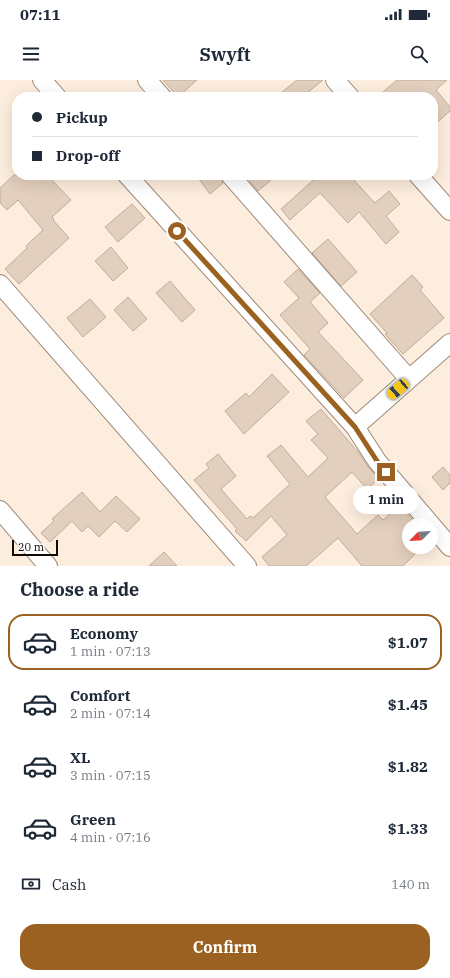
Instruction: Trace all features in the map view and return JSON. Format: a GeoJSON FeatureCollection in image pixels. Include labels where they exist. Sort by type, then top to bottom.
{"type":"FeatureCollection","features":[{"type":"Feature","properties":{"kind":"street"},"geometry":{"type":"LineString","coordinates":[[42,80],[53,92]]}},
{"type":"Feature","properties":{"kind":"street"},"geometry":{"type":"LineString","coordinates":[[147,80],[158,92]]}},
{"type":"Feature","properties":{"kind":"street"},"geometry":{"type":"LineString","coordinates":[[335,80],[346,92]]}},
{"type":"Feature","properties":{"kind":"street"},"geometry":{"type":"LineString","coordinates":[[132,180],[355,427],[377,461],[450,547]]}},
{"type":"Feature","properties":{"kind":"street"},"geometry":{"type":"LineString","coordinates":[[234,180],[409,379]]}},
{"type":"Feature","properties":{"kind":"street"},"geometry":{"type":"LineString","coordinates":[[422,180],[450,211]]}},
{"type":"Feature","properties":{"kind":"street"},"geometry":{"type":"LineString","coordinates":[[0,284],[247,566]]}},
{"type":"Feature","properties":{"kind":"street"},"geometry":{"type":"LineString","coordinates":[[355,427],[450,343]]}},
{"type":"Feature","properties":{"kind":"street"},"geometry":{"type":"LineString","coordinates":[[0,510],[48,566]]}},
{"type":"Feature","properties":{"kind":"building"},"geometry":{"type":"Polygon","coordinates":[[[163,80],[197,80],[184,92],[174,92],[163,80]]]}},
{"type":"Feature","properties":{"kind":"building"},"geometry":{"type":"Polygon","coordinates":[[[297,80],[323,80],[308,92],[282,92],[297,80]]]}},
{"type":"Feature","properties":{"kind":"building"},"geometry":{"type":"Polygon","coordinates":[[[397,80],[447,80],[436,90],[438,92],[383,92],[397,80]]]}},
{"type":"Feature","properties":{"kind":"building"},"geometry":{"type":"Polygon","coordinates":[[[438,92],[450,107],[450,111],[438,122],[438,92]]]}},
{"type":"Feature","properties":{"kind":"building"},"geometry":{"type":"Polygon","coordinates":[[[12,177],[12,180],[52,180],[71,200],[52,217],[69,238],[19,284],[5,269],[43,230],[18,200],[7,210],[0,203],[0,188],[12,177]]]}},
{"type":"Feature","properties":{"kind":"building"},"geometry":{"type":"Polygon","coordinates":[[[200,180],[222,180],[223,183],[210,194],[200,180]]]}},
{"type":"Feature","properties":{"kind":"building"},"geometry":{"type":"Polygon","coordinates":[[[249,180],[271,180],[258,191],[249,180]]]}},
{"type":"Feature","properties":{"kind":"building"},"geometry":{"type":"Polygon","coordinates":[[[313,180],[354,180],[375,203],[389,191],[400,204],[386,216],[399,232],[386,244],[359,212],[348,223],[320,193],[290,220],[281,209],[313,180]]]}},
{"type":"Feature","properties":{"kind":"building"},"geometry":{"type":"Polygon","coordinates":[[[132,204],[145,218],[118,242],[105,227],[132,204]]]}},
{"type":"Feature","properties":{"kind":"building"},"geometry":{"type":"Polygon","coordinates":[[[328,239],[357,272],[341,286],[312,253],[328,239]]]}},
{"type":"Feature","properties":{"kind":"building"},"geometry":{"type":"Polygon","coordinates":[[[111,247],[128,268],[113,281],[95,261],[111,247]]]}},
{"type":"Feature","properties":{"kind":"building"},"geometry":{"type":"Polygon","coordinates":[[[298,269],[320,293],[310,302],[328,323],[318,332],[363,380],[344,398],[304,355],[310,349],[280,315],[299,298],[284,282],[298,269]]]}},
{"type":"Feature","properties":{"kind":"building"},"geometry":{"type":"Polygon","coordinates":[[[412,275],[423,287],[420,290],[444,318],[403,354],[370,314],[412,275]]]}},
{"type":"Feature","properties":{"kind":"building"},"geometry":{"type":"Polygon","coordinates":[[[170,281],[195,310],[182,322],[156,293],[170,281]]]}},
{"type":"Feature","properties":{"kind":"building"},"geometry":{"type":"Polygon","coordinates":[[[128,297],[147,319],[133,331],[114,310],[128,297]]]}},
{"type":"Feature","properties":{"kind":"building"},"geometry":{"type":"Polygon","coordinates":[[[90,299],[106,317],[83,337],[67,318],[90,299]]]}},
{"type":"Feature","properties":{"kind":"building"},"geometry":{"type":"Polygon","coordinates":[[[272,374],[289,392],[244,434],[225,411],[246,393],[249,397],[272,374]]]}},
{"type":"Feature","properties":{"kind":"building"},"geometry":{"type":"Polygon","coordinates":[[[321,409],[379,479],[367,489],[352,472],[325,497],[357,534],[378,515],[383,520],[400,505],[411,518],[402,518],[402,554],[415,554],[403,566],[362,566],[338,538],[306,566],[269,566],[262,557],[287,535],[271,516],[246,541],[235,531],[237,529],[194,480],[209,468],[206,464],[218,454],[236,476],[221,489],[247,519],[250,516],[253,518],[290,484],[267,456],[281,445],[308,477],[328,458],[311,440],[318,434],[306,421],[321,409]]]}},
{"type":"Feature","properties":{"kind":"building"},"geometry":{"type":"Polygon","coordinates":[[[443,467],[450,475],[450,483],[443,490],[432,477],[443,467]]]}},
{"type":"Feature","properties":{"kind":"building"},"geometry":{"type":"Polygon","coordinates":[[[82,492],[100,512],[116,496],[140,519],[127,532],[115,521],[99,537],[88,526],[82,532],[72,521],[50,542],[41,533],[54,521],[52,519],[82,492]]]}},
{"type":"Feature","properties":{"kind":"building"},"geometry":{"type":"Polygon","coordinates":[[[164,552],[177,566],[149,566],[164,552]]]}},
{"type":"Feature","properties":{"kind":"route"},"geometry":{"type":"LineString","coordinates":[[177,231],[355,427],[386,472]]}}]}
